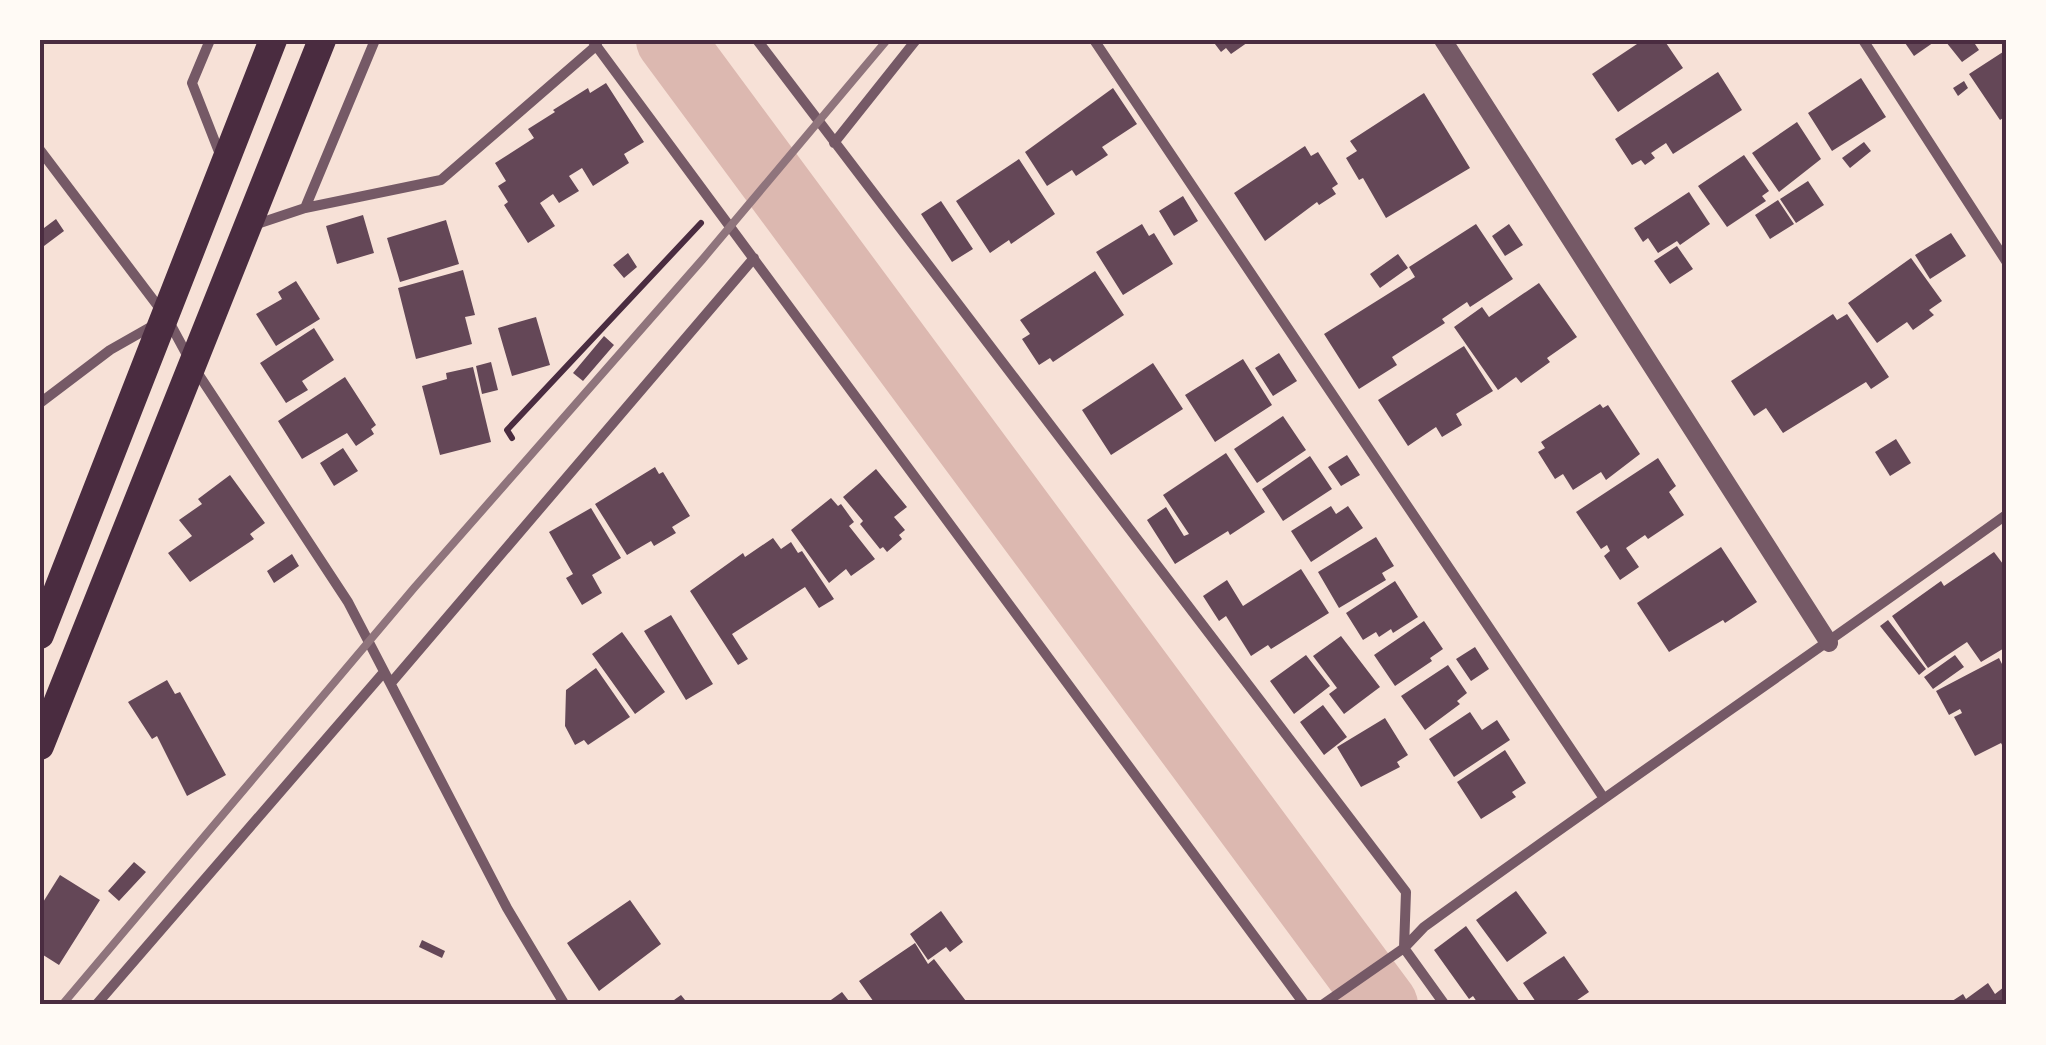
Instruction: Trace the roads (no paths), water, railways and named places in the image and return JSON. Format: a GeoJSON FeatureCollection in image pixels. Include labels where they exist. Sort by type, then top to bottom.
{"type":"FeatureCollection","features":[{"type":"Feature","properties":{"kind":"highway"},"geometry":{"type":"LineString","coordinates":[[40,634],[274,40]]}},
{"type":"Feature","properties":{"kind":"highway"},"geometry":{"type":"LineString","coordinates":[[40,746],[322,40]]}},
{"type":"Feature","properties":{"kind":"street"},"geometry":{"type":"LineString","coordinates":[[210,40],[192,83],[224,167]]}},
{"type":"Feature","properties":{"kind":"street"},"geometry":{"type":"LineString","coordinates":[[304,208],[375,40]]}},
{"type":"Feature","properties":{"kind":"street"},"geometry":{"type":"LineString","coordinates":[[757,40],[1406,892],[1404,948],[1445,1005]]}},
{"type":"Feature","properties":{"kind":"street"},"geometry":{"type":"LineString","coordinates":[[834,143],[916,40]]}},
{"type":"Feature","properties":{"kind":"street"},"geometry":{"type":"LineString","coordinates":[[1094,40],[1603,797]]}},
{"type":"Feature","properties":{"kind":"street"},"geometry":{"type":"LineString","coordinates":[[1442,40],[1829,643]]}},
{"type":"Feature","properties":{"kind":"street"},"geometry":{"type":"LineString","coordinates":[[1863,40],[2006,261]]}},
{"type":"Feature","properties":{"kind":"street"},"geometry":{"type":"LineString","coordinates":[[248,227],[304,208],[441,180],[595,43],[1304,1005]]}},
{"type":"Feature","properties":{"kind":"street"},"geometry":{"type":"LineString","coordinates":[[40,150],[166,318],[192,366],[348,602],[507,908],[565,1005]]}},
{"type":"Feature","properties":{"kind":"street"},"geometry":{"type":"LineString","coordinates":[[391,683],[754,258]]}},
{"type":"Feature","properties":{"kind":"street"},"geometry":{"type":"LineString","coordinates":[[40,404],[110,350],[166,318]]}},
{"type":"Feature","properties":{"kind":"street"},"geometry":{"type":"LineString","coordinates":[[1322,1005],[1603,797],[1829,643],[2006,514]]}},
{"type":"Feature","properties":{"kind":"street"},"geometry":{"type":"LineString","coordinates":[[96,1005],[384,672]]}},
{"type":"Feature","properties":{"kind":"waterway"},"geometry":{"type":"LineString","coordinates":[[670,40],[1384,1005]]}},
{"type":"Feature","properties":{"kind":"railway"},"geometry":{"type":"LineString","coordinates":[[62,1005],[414,588],[702,260],[887,40]]}}]}
